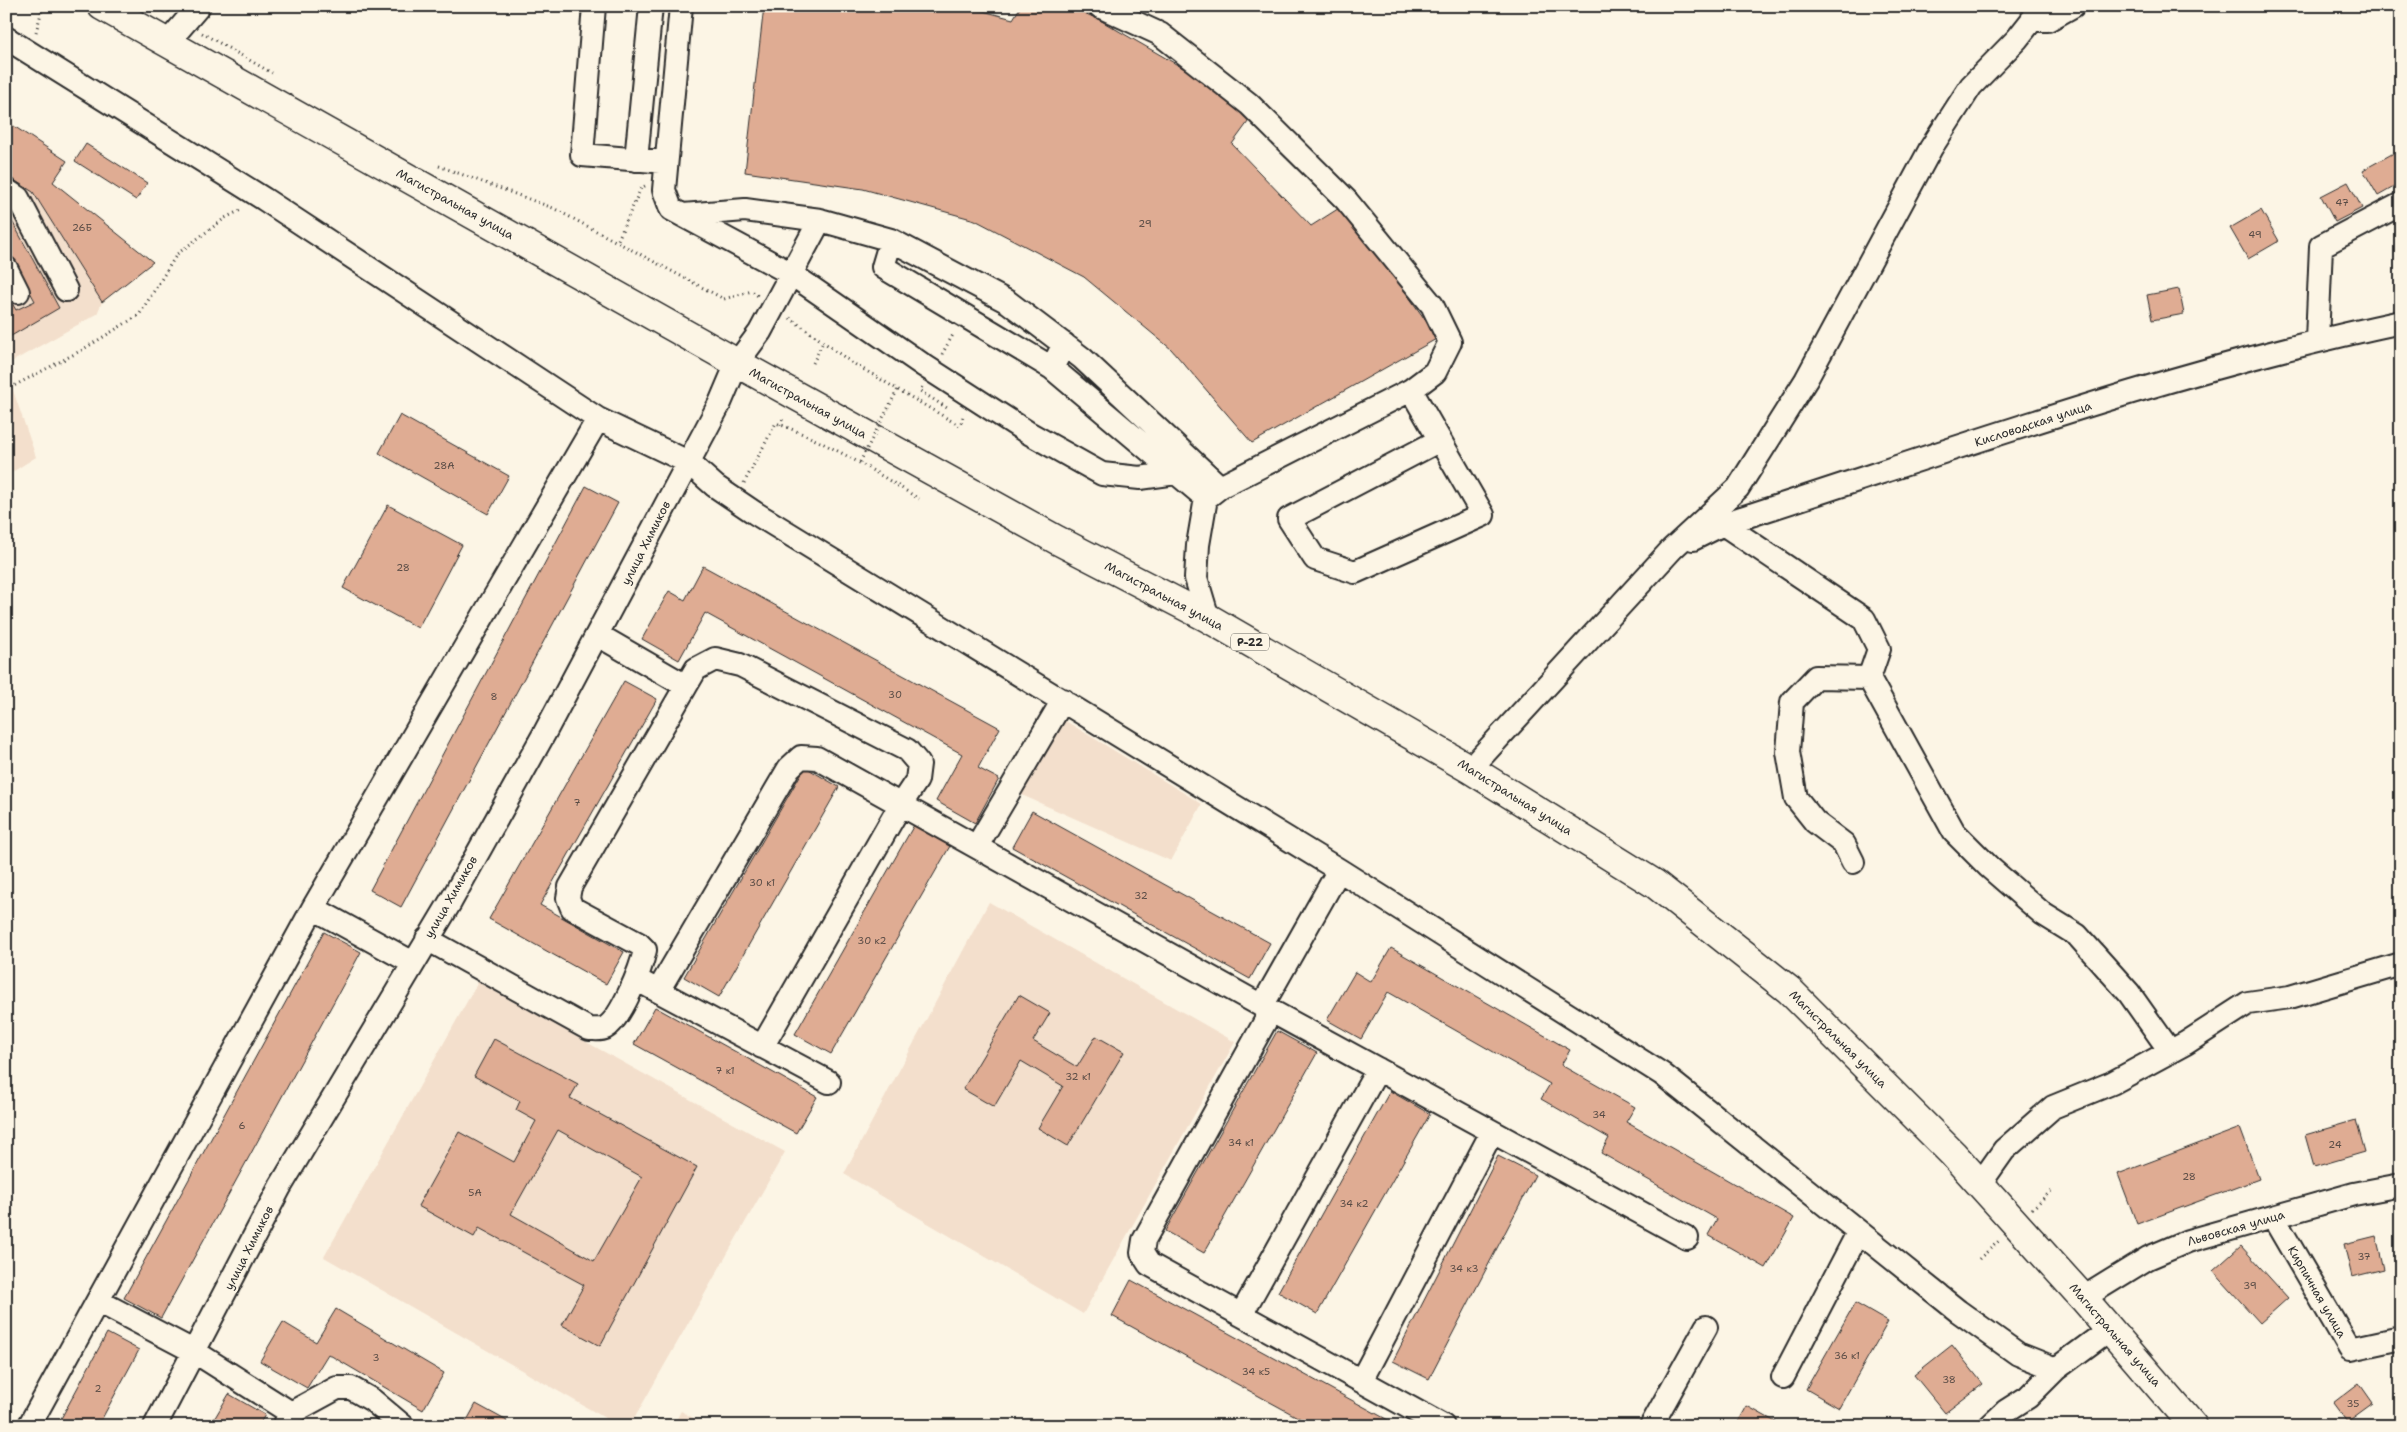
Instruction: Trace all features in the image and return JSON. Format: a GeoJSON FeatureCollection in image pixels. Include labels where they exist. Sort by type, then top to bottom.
{"type":"FeatureCollection","features":[{"type":"Feature","properties":{"kind":"highway","name":"Магистральная улица"},"geometry":{"type":"LineString","coordinates":[[102,6],[184,24],[737,364],[1057,540],[1208,618],[1470,769],[1656,884],[1789,990],[1953,1154],[2083,1298],[2193,1426]]}},
{"type":"Feature","properties":{"kind":"street"},"geometry":{"type":"LineString","coordinates":[[594,6],[582,155],[636,160],[666,170]]}},
{"type":"Feature","properties":{"kind":"street"},"geometry":{"type":"LineString","coordinates":[[636,160],[651,6]]}},
{"type":"Feature","properties":{"kind":"street"},"geometry":{"type":"LineString","coordinates":[[681,6],[664,190],[671,209],[790,273],[932,371],[1027,432],[1102,474],[1140,478],[1176,473]]}},
{"type":"Feature","properties":{"kind":"street"},"geometry":{"type":"LineString","coordinates":[[1099,6],[1160,34],[1249,104],[1346,200],[1432,305],[1450,342],[1435,372],[1411,390],[1209,499]]}},
{"type":"Feature","properties":{"kind":"street"},"geometry":{"type":"LineString","coordinates":[[1470,769],[1672,549],[1738,488],[1806,380],[1931,148],[1971,86],[2017,39],[2034,13],[2048,20],[2073,6]]}},
{"type":"Feature","properties":{"kind":"street"},"geometry":{"type":"LineString","coordinates":[[6,38],[264,198],[598,419],[688,462],[735,500],[1339,870],[1662,1074],[1858,1233],[1958,1311],[2018,1354],[2056,1369]]}},
{"type":"Feature","properties":{"kind":"street"},"geometry":{"type":"LineString","coordinates":[[6,190],[18,198],[66,290]]}},
{"type":"Feature","properties":{"kind":"street"},"geometry":{"type":"LineString","coordinates":[[2317,340],[2321,246],[2401,204]]}},
{"type":"Feature","properties":{"kind":"street"},"geometry":{"type":"LineString","coordinates":[[683,216],[745,210],[820,220],[891,240],[1008,302],[1082,358],[1209,499]]}},
{"type":"Feature","properties":{"kind":"street","name":"улица Химиков"},"geometry":{"type":"LineString","coordinates":[[155,1426],[280,1187],[451,901],[598,635],[720,403],[737,364],[760,332],[820,220]]}},
{"type":"Feature","properties":{"kind":"street"},"geometry":{"type":"LineString","coordinates":[[891,240],[883,267],[1052,368],[1209,499]]}},
{"type":"Feature","properties":{"kind":"street"},"geometry":{"type":"LineString","coordinates":[[6,268],[18,292]]}},
{"type":"Feature","properties":{"kind":"street","name":"Кисловодская улица"},"geometry":{"type":"LineString","coordinates":[[1672,549],[1723,524],[2162,381],[2317,340],[2401,322]]}},
{"type":"Feature","properties":{"kind":"street"},"geometry":{"type":"LineString","coordinates":[[1052,368],[1064,344]]}},
{"type":"Feature","properties":{"kind":"street"},"geometry":{"type":"LineString","coordinates":[[1411,390],[1440,440],[1483,515],[1355,572],[1314,559],[1289,519],[1440,440]]}},
{"type":"Feature","properties":{"kind":"street"},"geometry":{"type":"LineString","coordinates":[[29,1426],[313,908],[598,419]]}},
{"type":"Feature","properties":{"kind":"street"},"geometry":{"type":"LineString","coordinates":[[1208,618],[1196,578],[1209,499]]}},
{"type":"Feature","properties":{"kind":"street"},"geometry":{"type":"LineString","coordinates":[[1723,524],[1864,620],[1879,649],[1869,678],[1954,832],[1989,867],[2043,914],[2077,935],[2129,992],[2170,1051]]}},
{"type":"Feature","properties":{"kind":"street"},"geometry":{"type":"LineString","coordinates":[[598,635],[686,686]]}},
{"type":"Feature","properties":{"kind":"street"},"geometry":{"type":"LineString","coordinates":[[427,939],[589,1029],[603,1029],[614,1021],[635,978],[645,950],[640,944],[572,908],[568,898],[570,887],[696,670],[716,659],[740,665],[907,750],[919,764],[917,780],[901,804],[762,1047]]}},
{"type":"Feature","properties":{"kind":"street"},"geometry":{"type":"LineString","coordinates":[[1853,862],[1844,844],[1815,822],[1796,798],[1788,752],[1792,702],[1816,677],[1869,678]]}},
{"type":"Feature","properties":{"kind":"street"},"geometry":{"type":"LineString","coordinates":[[977,846],[1062,700]]}},
{"type":"Feature","properties":{"kind":"street"},"geometry":{"type":"LineString","coordinates":[[658,991],[789,768],[801,757],[816,758],[977,846],[1266,1009],[1687,1238]]}},
{"type":"Feature","properties":{"kind":"street"},"geometry":{"type":"LineString","coordinates":[[1339,870],[1144,1240],[1142,1254],[1149,1264],[1443,1426]]}},
{"type":"Feature","properties":{"kind":"street"},"geometry":{"type":"LineString","coordinates":[[313,908],[413,963]]}},
{"type":"Feature","properties":{"kind":"street"},"geometry":{"type":"LineString","coordinates":[[1980,1184],[2004,1150],[2053,1107],[2112,1083],[2170,1051],[2248,1003],[2290,997],[2401,964]]}},
{"type":"Feature","properties":{"kind":"street"},"geometry":{"type":"LineString","coordinates":[[635,978],[829,1082]]}},
{"type":"Feature","properties":{"kind":"street"},"geometry":{"type":"LineString","coordinates":[[1242,1315],[1378,1069]]}},
{"type":"Feature","properties":{"kind":"street"},"geometry":{"type":"LineString","coordinates":[[1360,1381],[1492,1132]]}},
{"type":"Feature","properties":{"kind":"street","name":"Львовская улица"},"geometry":{"type":"LineString","coordinates":[[2083,1298],[2148,1258],[2188,1241],[2354,1194],[2401,1185]]}},
{"type":"Feature","properties":{"kind":"street","name":"Кирпичная улица"},"geometry":{"type":"LineString","coordinates":[[2273,1217],[2350,1349],[2401,1338]]}},
{"type":"Feature","properties":{"kind":"street"},"geometry":{"type":"LineString","coordinates":[[1783,1377],[1858,1233]]}},
{"type":"Feature","properties":{"kind":"street"},"geometry":{"type":"LineString","coordinates":[[98,1301],[195,1352],[288,1420],[337,1388],[351,1388],[372,1400],[401,1422],[403,1426]]}},
{"type":"Feature","properties":{"kind":"street"},"geometry":{"type":"LineString","coordinates":[[1651,1426],[1706,1327]]}},
{"type":"Feature","properties":{"kind":"street"},"geometry":{"type":"LineString","coordinates":[[2005,1421],[2056,1369],[2110,1329]]}},
{"type":"Feature","properties":{"kind":"path"},"geometry":{"type":"LineString","coordinates":[[30,53],[43,6]]}},
{"type":"Feature","properties":{"kind":"path"},"geometry":{"type":"LineString","coordinates":[[156,6],[184,24],[273,73]]}},
{"type":"Feature","properties":{"kind":"path"},"geometry":{"type":"LineString","coordinates":[[433,163],[553,208],[724,299],[752,291],[851,362],[960,426],[964,418],[957,414]]}},
{"type":"Feature","properties":{"kind":"path"},"geometry":{"type":"LineString","coordinates":[[617,242],[641,188],[666,170]]}},
{"type":"Feature","properties":{"kind":"path"},"geometry":{"type":"LineString","coordinates":[[6,390],[82,350],[139,315],[177,254],[225,218],[264,198]]}},
{"type":"Feature","properties":{"kind":"path"},"geometry":{"type":"LineString","coordinates":[[950,409],[920,391],[964,316]]}},
{"type":"Feature","properties":{"kind":"path"},"geometry":{"type":"LineString","coordinates":[[812,363],[823,342]]}},
{"type":"Feature","properties":{"kind":"path"},"geometry":{"type":"LineString","coordinates":[[860,462],[898,389]]}},
{"type":"Feature","properties":{"kind":"path"},"geometry":{"type":"LineString","coordinates":[[780,425],[783,418]]}},
{"type":"Feature","properties":{"kind":"path"},"geometry":{"type":"LineString","coordinates":[[735,500],[776,423],[805,434],[860,462],[919,499]]}},
{"type":"Feature","properties":{"kind":"shaded area"},"geometry":{"type":"Polygon","coordinates":[[[6,175],[33,192],[102,302],[97,314],[6,365],[6,175]]]}},
{"type":"Feature","properties":{"kind":"shaded area"},"geometry":{"type":"Polygon","coordinates":[[[6,370],[36,457],[6,476],[6,370]]]}},
{"type":"Feature","properties":{"kind":"shaded area"},"geometry":{"type":"Polygon","coordinates":[[[1059,717],[1202,804],[1171,861],[1015,792],[1059,717]]]}},
{"type":"Feature","properties":{"kind":"shaded area"},"geometry":{"type":"Polygon","coordinates":[[[989,902],[1235,1042],[1083,1314],[844,1174],[989,902]]]}},
{"type":"Feature","properties":{"kind":"shaded area"},"geometry":{"type":"Polygon","coordinates":[[[478,982],[785,1152],[630,1426],[619,1426],[324,1257],[478,982]]]}},
{"type":"Feature","properties":{"kind":"shaded area"},"geometry":{"type":"Polygon","coordinates":[[[681,1411],[707,1426],[673,1426],[681,1411]]]}},
{"type":"Feature","properties":{"kind":"building"},"geometry":{"type":"Polygon","coordinates":[[[764,6],[964,6],[1013,19],[1021,6],[1068,6],[1098,19],[1202,79],[1251,118],[1232,144],[1311,226],[1344,205],[1438,338],[1252,443],[1171,349],[1084,277],[975,220],[863,189],[745,172],[764,6]]]}},
{"type":"Feature","properties":{"kind":"building"},"geometry":{"type":"Polygon","coordinates":[[[6,121],[67,161],[53,182],[153,262],[102,302],[33,192],[6,175],[6,121]]]}},
{"type":"Feature","properties":{"kind":"building"},"geometry":{"type":"Polygon","coordinates":[[[86,144],[147,183],[136,200],[75,161],[86,144]]]}},
{"type":"Feature","properties":{"kind":"building"},"geometry":{"type":"Polygon","coordinates":[[[2401,149],[2401,183],[2378,196],[2363,170],[2401,149]]]}},
{"type":"Feature","properties":{"kind":"building"},"geometry":{"type":"Polygon","coordinates":[[[2348,182],[2362,208],[2335,222],[2321,196],[2348,182]]]}},
{"type":"Feature","properties":{"kind":"building"},"geometry":{"type":"Polygon","coordinates":[[[6,210],[59,308],[6,339],[6,293],[16,310],[35,301],[6,248],[6,210]]]}},
{"type":"Feature","properties":{"kind":"building"},"geometry":{"type":"Polygon","coordinates":[[[2261,210],[2279,241],[2248,259],[2230,228],[2261,210]]]}},
{"type":"Feature","properties":{"kind":"building"},"geometry":{"type":"Polygon","coordinates":[[[2179,289],[2184,314],[2152,320],[2147,295],[2179,289]]]}},
{"type":"Feature","properties":{"kind":"building"},"geometry":{"type":"Polygon","coordinates":[[[400,415],[509,476],[488,514],[379,453],[400,415]]]}},
{"type":"Feature","properties":{"kind":"building"},"geometry":{"type":"Polygon","coordinates":[[[586,486],[618,503],[401,907],[370,890],[586,486]]]}},
{"type":"Feature","properties":{"kind":"building"},"geometry":{"type":"Polygon","coordinates":[[[388,505],[462,545],[418,628],[343,588],[388,505]]]}},
{"type":"Feature","properties":{"kind":"building"},"geometry":{"type":"Polygon","coordinates":[[[703,566],[1000,728],[978,768],[999,779],[975,823],[936,801],[962,754],[705,613],[679,660],[642,639],[669,591],[685,600],[703,566]]]}},
{"type":"Feature","properties":{"kind":"building"},"geometry":{"type":"Polygon","coordinates":[[[624,681],[657,699],[540,905],[624,952],[606,984],[489,919],[624,681]]]}},
{"type":"Feature","properties":{"kind":"building"},"geometry":{"type":"Polygon","coordinates":[[[805,767],[839,787],[719,997],[684,977],[805,767]]]}},
{"type":"Feature","properties":{"kind":"building"},"geometry":{"type":"Polygon","coordinates":[[[1032,811],[1270,943],[1250,979],[1012,847],[1032,811]]]}},
{"type":"Feature","properties":{"kind":"building"},"geometry":{"type":"Polygon","coordinates":[[[914,825],[950,846],[831,1054],[795,1034],[914,825]]]}},
{"type":"Feature","properties":{"kind":"building"},"geometry":{"type":"Polygon","coordinates":[[[324,932],[361,952],[161,1318],[124,1298],[324,932]]]}},
{"type":"Feature","properties":{"kind":"building"},"geometry":{"type":"Polygon","coordinates":[[[1391,948],[1570,1050],[1561,1065],[1635,1107],[1626,1122],[1794,1218],[1766,1268],[1708,1235],[1717,1219],[1601,1153],[1609,1138],[1541,1099],[1550,1084],[1388,992],[1361,1039],[1327,1020],[1355,972],[1371,982],[1391,948]]]}},
{"type":"Feature","properties":{"kind":"building"},"geometry":{"type":"Polygon","coordinates":[[[1019,995],[1050,1013],[1033,1041],[1077,1067],[1096,1036],[1124,1052],[1068,1146],[1038,1128],[1063,1086],[1021,1061],[994,1107],[963,1089],[1019,995]]]}},
{"type":"Feature","properties":{"kind":"building"},"geometry":{"type":"Polygon","coordinates":[[[655,1007],[817,1097],[796,1133],[634,1044],[655,1007]]]}},
{"type":"Feature","properties":{"kind":"building"},"geometry":{"type":"Polygon","coordinates":[[[1277,1031],[1317,1053],[1204,1253],[1165,1231],[1277,1031]]]}},
{"type":"Feature","properties":{"kind":"building"},"geometry":{"type":"Polygon","coordinates":[[[494,1039],[578,1084],[570,1098],[697,1167],[600,1346],[562,1325],[584,1285],[479,1228],[474,1237],[418,1206],[459,1132],[514,1162],[536,1121],[516,1110],[520,1101],[474,1076],[494,1039]],[[558,1130],[511,1214],[594,1261],[642,1177],[558,1130]]]}},
{"type":"Feature","properties":{"kind":"building"},"geometry":{"type":"Polygon","coordinates":[[[1390,1091],[1430,1114],[1317,1314],[1278,1292],[1390,1091]]]}},
{"type":"Feature","properties":{"kind":"building"},"geometry":{"type":"Polygon","coordinates":[[[2356,1120],[2365,1152],[2314,1167],[2305,1135],[2356,1120]]]}},
{"type":"Feature","properties":{"kind":"building"},"geometry":{"type":"Polygon","coordinates":[[[2240,1128],[2259,1179],[2137,1224],[2118,1174],[2240,1128]]]}},
{"type":"Feature","properties":{"kind":"building"},"geometry":{"type":"Polygon","coordinates":[[[1498,1156],[1535,1175],[1429,1379],[1393,1361],[1498,1156]]]}},
{"type":"Feature","properties":{"kind":"building"},"geometry":{"type":"Polygon","coordinates":[[[2376,1236],[2384,1269],[2352,1277],[2344,1244],[2376,1236]]]}},
{"type":"Feature","properties":{"kind":"building"},"geometry":{"type":"Polygon","coordinates":[[[2241,1246],[2288,1298],[2260,1323],[2213,1271],[2241,1246]]]}},
{"type":"Feature","properties":{"kind":"building"},"geometry":{"type":"Polygon","coordinates":[[[1131,1280],[1399,1426],[1314,1426],[1112,1316],[1131,1280]]]}},
{"type":"Feature","properties":{"kind":"building"},"geometry":{"type":"Polygon","coordinates":[[[1855,1303],[1888,1322],[1839,1408],[1806,1389],[1855,1303]]]}},
{"type":"Feature","properties":{"kind":"building"},"geometry":{"type":"Polygon","coordinates":[[[336,1309],[444,1373],[423,1410],[328,1354],[307,1388],[260,1361],[283,1322],[316,1342],[336,1309]]]}},
{"type":"Feature","properties":{"kind":"building"},"geometry":{"type":"Polygon","coordinates":[[[107,1333],[139,1350],[98,1426],[57,1426],[107,1333]]]}},
{"type":"Feature","properties":{"kind":"building"},"geometry":{"type":"Polygon","coordinates":[[[1952,1345],[1983,1384],[1945,1413],[1914,1375],[1952,1345]]]}},
{"type":"Feature","properties":{"kind":"building"},"geometry":{"type":"Polygon","coordinates":[[[2359,1383],[2373,1403],[2347,1422],[2333,1403],[2359,1383]]]}},
{"type":"Feature","properties":{"kind":"building"},"geometry":{"type":"Polygon","coordinates":[[[229,1394],[265,1415],[258,1426],[210,1426],[229,1394]]]}},
{"type":"Feature","properties":{"kind":"building"},"geometry":{"type":"Polygon","coordinates":[[[476,1404],[507,1421],[504,1426],[464,1426],[476,1404]]]}},
{"type":"Feature","properties":{"kind":"building"},"geometry":{"type":"Polygon","coordinates":[[[1747,1406],[1781,1425],[1736,1426],[1747,1406]]]}}]}
